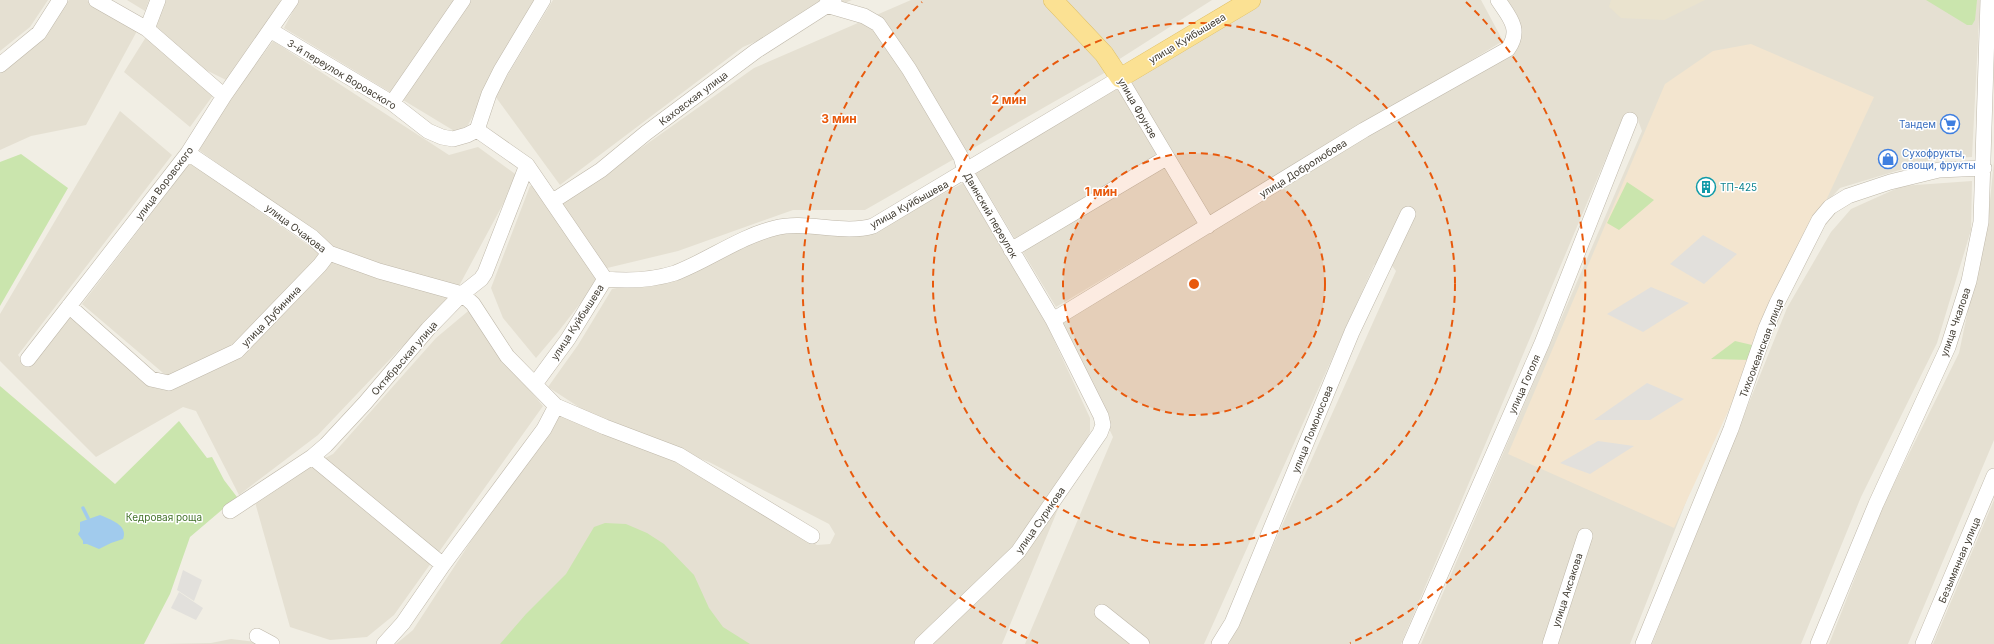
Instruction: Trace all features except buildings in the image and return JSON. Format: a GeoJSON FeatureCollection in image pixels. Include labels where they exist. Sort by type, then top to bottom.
{"type":"FeatureCollection","features":[{"type":"Feature","properties":{"kind":"main road","name":"улица Фрунзе"},"geometry":{"type":"LineString","coordinates":[[1053,0],[1104,54],[1120,78]]}},
{"type":"Feature","properties":{"kind":"main road","name":"улица Куйбышева"},"geometry":{"type":"LineString","coordinates":[[1120,78],[1251,0]]}},
{"type":"Feature","properties":{"kind":"street"},"geometry":{"type":"LineString","coordinates":[[0,65],[39,33],[60,0]]}},
{"type":"Feature","properties":{"kind":"street"},"geometry":{"type":"LineString","coordinates":[[96,0],[148,28],[224,96]]}},
{"type":"Feature","properties":{"kind":"street"},"geometry":{"type":"LineString","coordinates":[[148,28],[158,0]]}},
{"type":"Feature","properties":{"kind":"street","name":"улица Воровского"},"geometry":{"type":"LineString","coordinates":[[28,359],[188,153],[224,96],[291,0]]}},
{"type":"Feature","properties":{"kind":"street"},"geometry":{"type":"LineString","coordinates":[[392,103],[463,0]]}},
{"type":"Feature","properties":{"kind":"street"},"geometry":{"type":"LineString","coordinates":[[543,0],[501,70],[489,94],[477,130],[527,165],[554,201],[605,279]]}},
{"type":"Feature","properties":{"kind":"street","name":"улица Добролюбова"},"geometry":{"type":"LineString","coordinates":[[1053,320],[1364,130],[1508,49],[1513,42],[1515,33],[1508,15],[1498,0]]}},
{"type":"Feature","properties":{"kind":"street","name":"улица Чкалова"},"geometry":{"type":"LineString","coordinates":[[1818,644],[1876,504],[1948,347],[1969,281],[1981,222],[1984,168],[1988,0]]}},
{"type":"Feature","properties":{"kind":"street","name":"Двинский переулок"},"geometry":{"type":"LineString","coordinates":[[831,3],[864,16],[878,24],[913,76],[961,157],[965,172],[1053,320],[1101,416]]}},
{"type":"Feature","properties":{"kind":"street","name":"Каховская улица"},"geometry":{"type":"LineString","coordinates":[[554,201],[602,170],[646,133],[756,51],[831,3]]}},
{"type":"Feature","properties":{"kind":"street","name":"3-й переулок Воровского"},"geometry":{"type":"LineString","coordinates":[[270,30],[392,103],[418,125],[442,137],[453,139],[477,130]]}},
{"type":"Feature","properties":{"kind":"street"},"geometry":{"type":"LineString","coordinates":[[1985,76],[1994,93]]}},
{"type":"Feature","properties":{"kind":"street","name":"улица Фрунзе"},"geometry":{"type":"LineString","coordinates":[[1120,78],[1166,158],[1208,226]]}},
{"type":"Feature","properties":{"kind":"street","name":"улица Куйбышева"},"geometry":{"type":"LineString","coordinates":[[535,384],[568,339],[605,279],[626,281],[675,273],[756,235],[776,228],[799,226],[861,228],[873,226],[1120,78]]}},
{"type":"Feature","properties":{"kind":"street","name":"улица Гоголя"},"geometry":{"type":"LineString","coordinates":[[1410,644],[1544,337],[1630,120]]}},
{"type":"Feature","properties":{"kind":"street","name":"улица Очакова"},"geometry":{"type":"LineString","coordinates":[[188,153],[293,224],[329,253],[379,271],[462,294]]}},
{"type":"Feature","properties":{"kind":"street"},"geometry":{"type":"LineString","coordinates":[[1012,250],[1166,158]]}},
{"type":"Feature","properties":{"kind":"street","name":"Октябрьская улица"},"geometry":{"type":"LineString","coordinates":[[230,510],[312,457],[366,403],[428,329],[462,294],[481,279],[485,273],[527,165]]}},
{"type":"Feature","properties":{"kind":"street","name":"Тихоокеанская улица"},"geometry":{"type":"LineString","coordinates":[[1643,644],[1731,429],[1766,328],[1819,220],[1830,207],[1840,200],[1883,184],[1939,170],[1984,168]]}},
{"type":"Feature","properties":{"kind":"street","name":"улица Ломоносова"},"geometry":{"type":"LineString","coordinates":[[1219,644],[1230,628],[1352,332],[1408,214]]}},
{"type":"Feature","properties":{"kind":"street","name":"улица Дубинина"},"geometry":{"type":"LineString","coordinates":[[69,306],[151,379],[169,383],[238,351],[320,265],[329,253]]}},
{"type":"Feature","properties":{"kind":"street"},"geometry":{"type":"LineString","coordinates":[[462,294],[473,304],[507,356],[556,406],[605,427],[679,455],[812,536]]}},
{"type":"Feature","properties":{"kind":"street"},"geometry":{"type":"LineString","coordinates":[[384,644],[403,623],[443,564],[544,429],[556,406]]}},
{"type":"Feature","properties":{"kind":"street","name":"улица Сурикова"},"geometry":{"type":"LineString","coordinates":[[922,644],[1023,546],[1100,433],[1103,425],[1101,416]]}},
{"type":"Feature","properties":{"kind":"street"},"geometry":{"type":"LineString","coordinates":[[312,457],[443,564]]}},
{"type":"Feature","properties":{"kind":"street","name":"Безымянная улица"},"geometry":{"type":"LineString","coordinates":[[1923,644],[1994,476]]}},
{"type":"Feature","properties":{"kind":"street","name":"улица Аксакова"},"geometry":{"type":"LineString","coordinates":[[1550,644],[1585,536]]}},
{"type":"Feature","properties":{"kind":"street"},"geometry":{"type":"LineString","coordinates":[[1102,612],[1142,644]]}},
{"type":"Feature","properties":{"kind":"street"},"geometry":{"type":"LineString","coordinates":[[257,636],[272,644]]}},
{"type":"Feature","properties":{"kind":"shaded area"},"geometry":{"type":"Polygon","coordinates":[[[0,0],[48,0],[30,27],[0,51],[0,0]]]}},
{"type":"Feature","properties":{"kind":"shaded area"},"geometry":{"type":"Polygon","coordinates":[[[69,0],[87,0],[137,31],[86,125],[31,136],[0,150],[0,68],[40,37],[69,0]]]}},
{"type":"Feature","properties":{"kind":"shaded area"},"geometry":{"type":"Polygon","coordinates":[[[127,0],[149,0],[145,11],[127,0]]]}},
{"type":"Feature","properties":{"kind":"shaded area"},"geometry":{"type":"Polygon","coordinates":[[[166,0],[281,0],[230,82],[202,68],[156,26],[166,0]]]}},
{"type":"Feature","properties":{"kind":"shaded area"},"geometry":{"type":"Polygon","coordinates":[[[299,0],[536,0],[468,125],[456,132],[284,28],[299,0]]]}},
{"type":"Feature","properties":{"kind":"shaded area"},"geometry":{"type":"Polygon","coordinates":[[[553,0],[852,0],[743,47],[560,185],[495,96],[553,0]]]}},
{"type":"Feature","properties":{"kind":"shaded area"},"geometry":{"type":"Polygon","coordinates":[[[911,0],[1044,0],[1102,59],[1106,72],[865,210],[793,210],[678,251],[603,269],[562,204],[754,68],[911,0]]]}},
{"type":"Feature","properties":{"kind":"shaded area"},"geometry":{"type":"Polygon","coordinates":[[[1061,0],[1212,0],[1118,60],[1061,0]]]}},
{"type":"Feature","properties":{"kind":"shaded area"},"geometry":{"type":"Polygon","coordinates":[[[1255,0],[1481,0],[1503,41],[1210,218],[1128,85],[1210,28],[1255,0]]]}},
{"type":"Feature","properties":{"kind":"shaded area"},"geometry":{"type":"Polygon","coordinates":[[[1501,0],[1980,0],[1972,157],[1936,159],[1840,188],[1811,219],[1766,299],[1630,644],[1421,644],[1642,131],[1636,115],[1622,120],[1401,644],[1229,644],[1396,271],[1387,259],[1374,265],[1204,644],[1025,644],[1113,437],[1058,322],[1521,37],[1501,0]]]}},
{"type":"Feature","properties":{"kind":"shaded area"},"geometry":{"type":"Polygon","coordinates":[[[1611,0],[1705,0],[1664,20],[1621,18],[1609,7],[1611,0]]]}},
{"type":"Feature","properties":{"kind":"shaded area"},"geometry":{"type":"Polygon","coordinates":[[[146,37],[214,94],[190,127],[124,72],[146,37]]]}},
{"type":"Feature","properties":{"kind":"shaded area"},"geometry":{"type":"Polygon","coordinates":[[[273,41],[449,155],[478,147],[518,176],[459,286],[412,275],[336,250],[199,150],[233,95],[273,41]]]}},
{"type":"Feature","properties":{"kind":"shaded area"},"geometry":{"type":"Polygon","coordinates":[[[1751,44],[1874,97],[1674,528],[1508,454],[1665,84],[1713,51],[1751,44]]]}},
{"type":"Feature","properties":{"kind":"shaded area"},"geometry":{"type":"Polygon","coordinates":[[[1116,86],[1199,222],[1056,307],[976,174],[1116,86]]]}},
{"type":"Feature","properties":{"kind":"shaded area"},"geometry":{"type":"Polygon","coordinates":[[[120,111],[172,155],[18,355],[28,367],[69,312],[158,389],[239,356],[330,260],[452,294],[318,435],[239,495],[196,411],[183,407],[96,457],[0,361],[0,314],[120,111]]]}},
{"type":"Feature","properties":{"kind":"shaded area"},"geometry":{"type":"Polygon","coordinates":[[[1994,161],[1994,440],[1908,644],[1829,644],[1883,506],[1959,353],[1989,210],[1994,161]]]}},
{"type":"Feature","properties":{"kind":"shaded area"},"geometry":{"type":"Polygon","coordinates":[[[190,163],[321,254],[241,345],[169,378],[82,304],[190,163]]]}},
{"type":"Feature","properties":{"kind":"shaded area"},"geometry":{"type":"Polygon","coordinates":[[[1972,181],[1971,230],[1937,343],[1861,497],[1801,644],[1652,644],[1787,308],[1831,232],[1851,209],[1902,186],[1972,181]]]}},
{"type":"Feature","properties":{"kind":"shaded area"},"geometry":{"type":"Polygon","coordinates":[[[963,183],[1046,323],[1090,418],[1090,432],[1002,644],[396,644],[413,630],[557,409],[677,460],[817,545],[830,544],[835,534],[829,524],[709,462],[602,422],[548,387],[578,345],[612,289],[684,274],[764,236],[806,229],[871,233],[963,183]]]}},
{"type":"Feature","properties":{"kind":"shaded area"},"geometry":{"type":"Polygon","coordinates":[[[530,186],[542,187],[600,278],[536,358],[503,318],[491,288],[530,186]]]}},
{"type":"Feature","properties":{"kind":"shaded area"},"geometry":{"type":"Polygon","coordinates":[[[1703,235],[1737,254],[1704,284],[1670,264],[1703,235]]]}},
{"type":"Feature","properties":{"kind":"shaded area"},"geometry":{"type":"Polygon","coordinates":[[[1651,287],[1689,303],[1643,332],[1607,314],[1651,287]]]}},
{"type":"Feature","properties":{"kind":"shaded area"},"geometry":{"type":"Polygon","coordinates":[[[473,307],[504,359],[543,406],[394,615],[367,637],[330,640],[290,627],[253,495],[333,454],[436,338],[473,307]]]}},
{"type":"Feature","properties":{"kind":"shaded area"},"geometry":{"type":"Polygon","coordinates":[[[1647,383],[1684,399],[1650,420],[1594,420],[1647,383]]]}},
{"type":"Feature","properties":{"kind":"shaded area"},"geometry":{"type":"Polygon","coordinates":[[[1598,441],[1634,446],[1590,474],[1560,463],[1598,441]]]}},
{"type":"Feature","properties":{"kind":"shaded area"},"geometry":{"type":"Polygon","coordinates":[[[1994,500],[1994,644],[1933,644],[1994,500]]]}},
{"type":"Feature","properties":{"kind":"shaded area"},"geometry":{"type":"Polygon","coordinates":[[[183,570],[202,580],[194,601],[177,590],[183,570]]]}},
{"type":"Feature","properties":{"kind":"shaded area"},"geometry":{"type":"Polygon","coordinates":[[[179,592],[203,608],[196,620],[171,608],[179,592]]]}},
{"type":"Feature","properties":{"kind":"shaded area"},"geometry":{"type":"Polygon","coordinates":[[[231,639],[273,644],[164,644],[211,643],[231,639]]]}},
{"type":"Feature","properties":{"kind":"green space"},"geometry":{"type":"Polygon","coordinates":[[[1926,0],[1977,0],[1975,20],[1972,25],[1967,25],[1926,0]]]}},
{"type":"Feature","properties":{"kind":"green space"},"geometry":{"type":"Polygon","coordinates":[[[21,154],[68,188],[0,306],[0,162],[21,154]]]}},
{"type":"Feature","properties":{"kind":"green space"},"geometry":{"type":"Polygon","coordinates":[[[1627,182],[1654,200],[1619,230],[1607,223],[1627,182]]]}},
{"type":"Feature","properties":{"kind":"green space"},"geometry":{"type":"Polygon","coordinates":[[[1735,341],[1752,345],[1751,360],[1711,359],[1735,341]]]}},
{"type":"Feature","properties":{"kind":"green space","name":"Кедровая роща"},"geometry":{"type":"Polygon","coordinates":[[[0,386],[115,484],[179,421],[207,458],[212,457],[224,480],[237,497],[190,537],[170,594],[144,644],[0,644],[0,386]]]}},
{"type":"Feature","properties":{"kind":"green space"},"geometry":{"type":"Polygon","coordinates":[[[605,523],[626,524],[647,533],[664,544],[694,575],[709,608],[723,627],[750,644],[500,644],[526,614],[566,574],[594,527],[605,523]]]}},
{"type":"Feature","properties":{"kind":"water"},"geometry":{"type":"Polygon","coordinates":[[[100,515],[121,526],[124,534],[123,539],[99,549],[83,544],[83,541],[78,534],[80,531],[80,522],[100,515]]]}},
{"type":"Feature","properties":{"kind":"waterway"},"geometry":{"type":"LineString","coordinates":[[83,508],[88,518]]}},
{"type":"Feature","properties":{"kind":"place","name":"Тандем"},"geometry":{"type":"Point","coordinates":[1950,124]}},
{"type":"Feature","properties":{"kind":"place","name":"Сухофрукты, овощи, фрукты"},"geometry":{"type":"Point","coordinates":[1888,159]}},
{"type":"Feature","properties":{"kind":"place","name":"ТП-425"},"geometry":{"type":"Point","coordinates":[1706,187]}}]}
